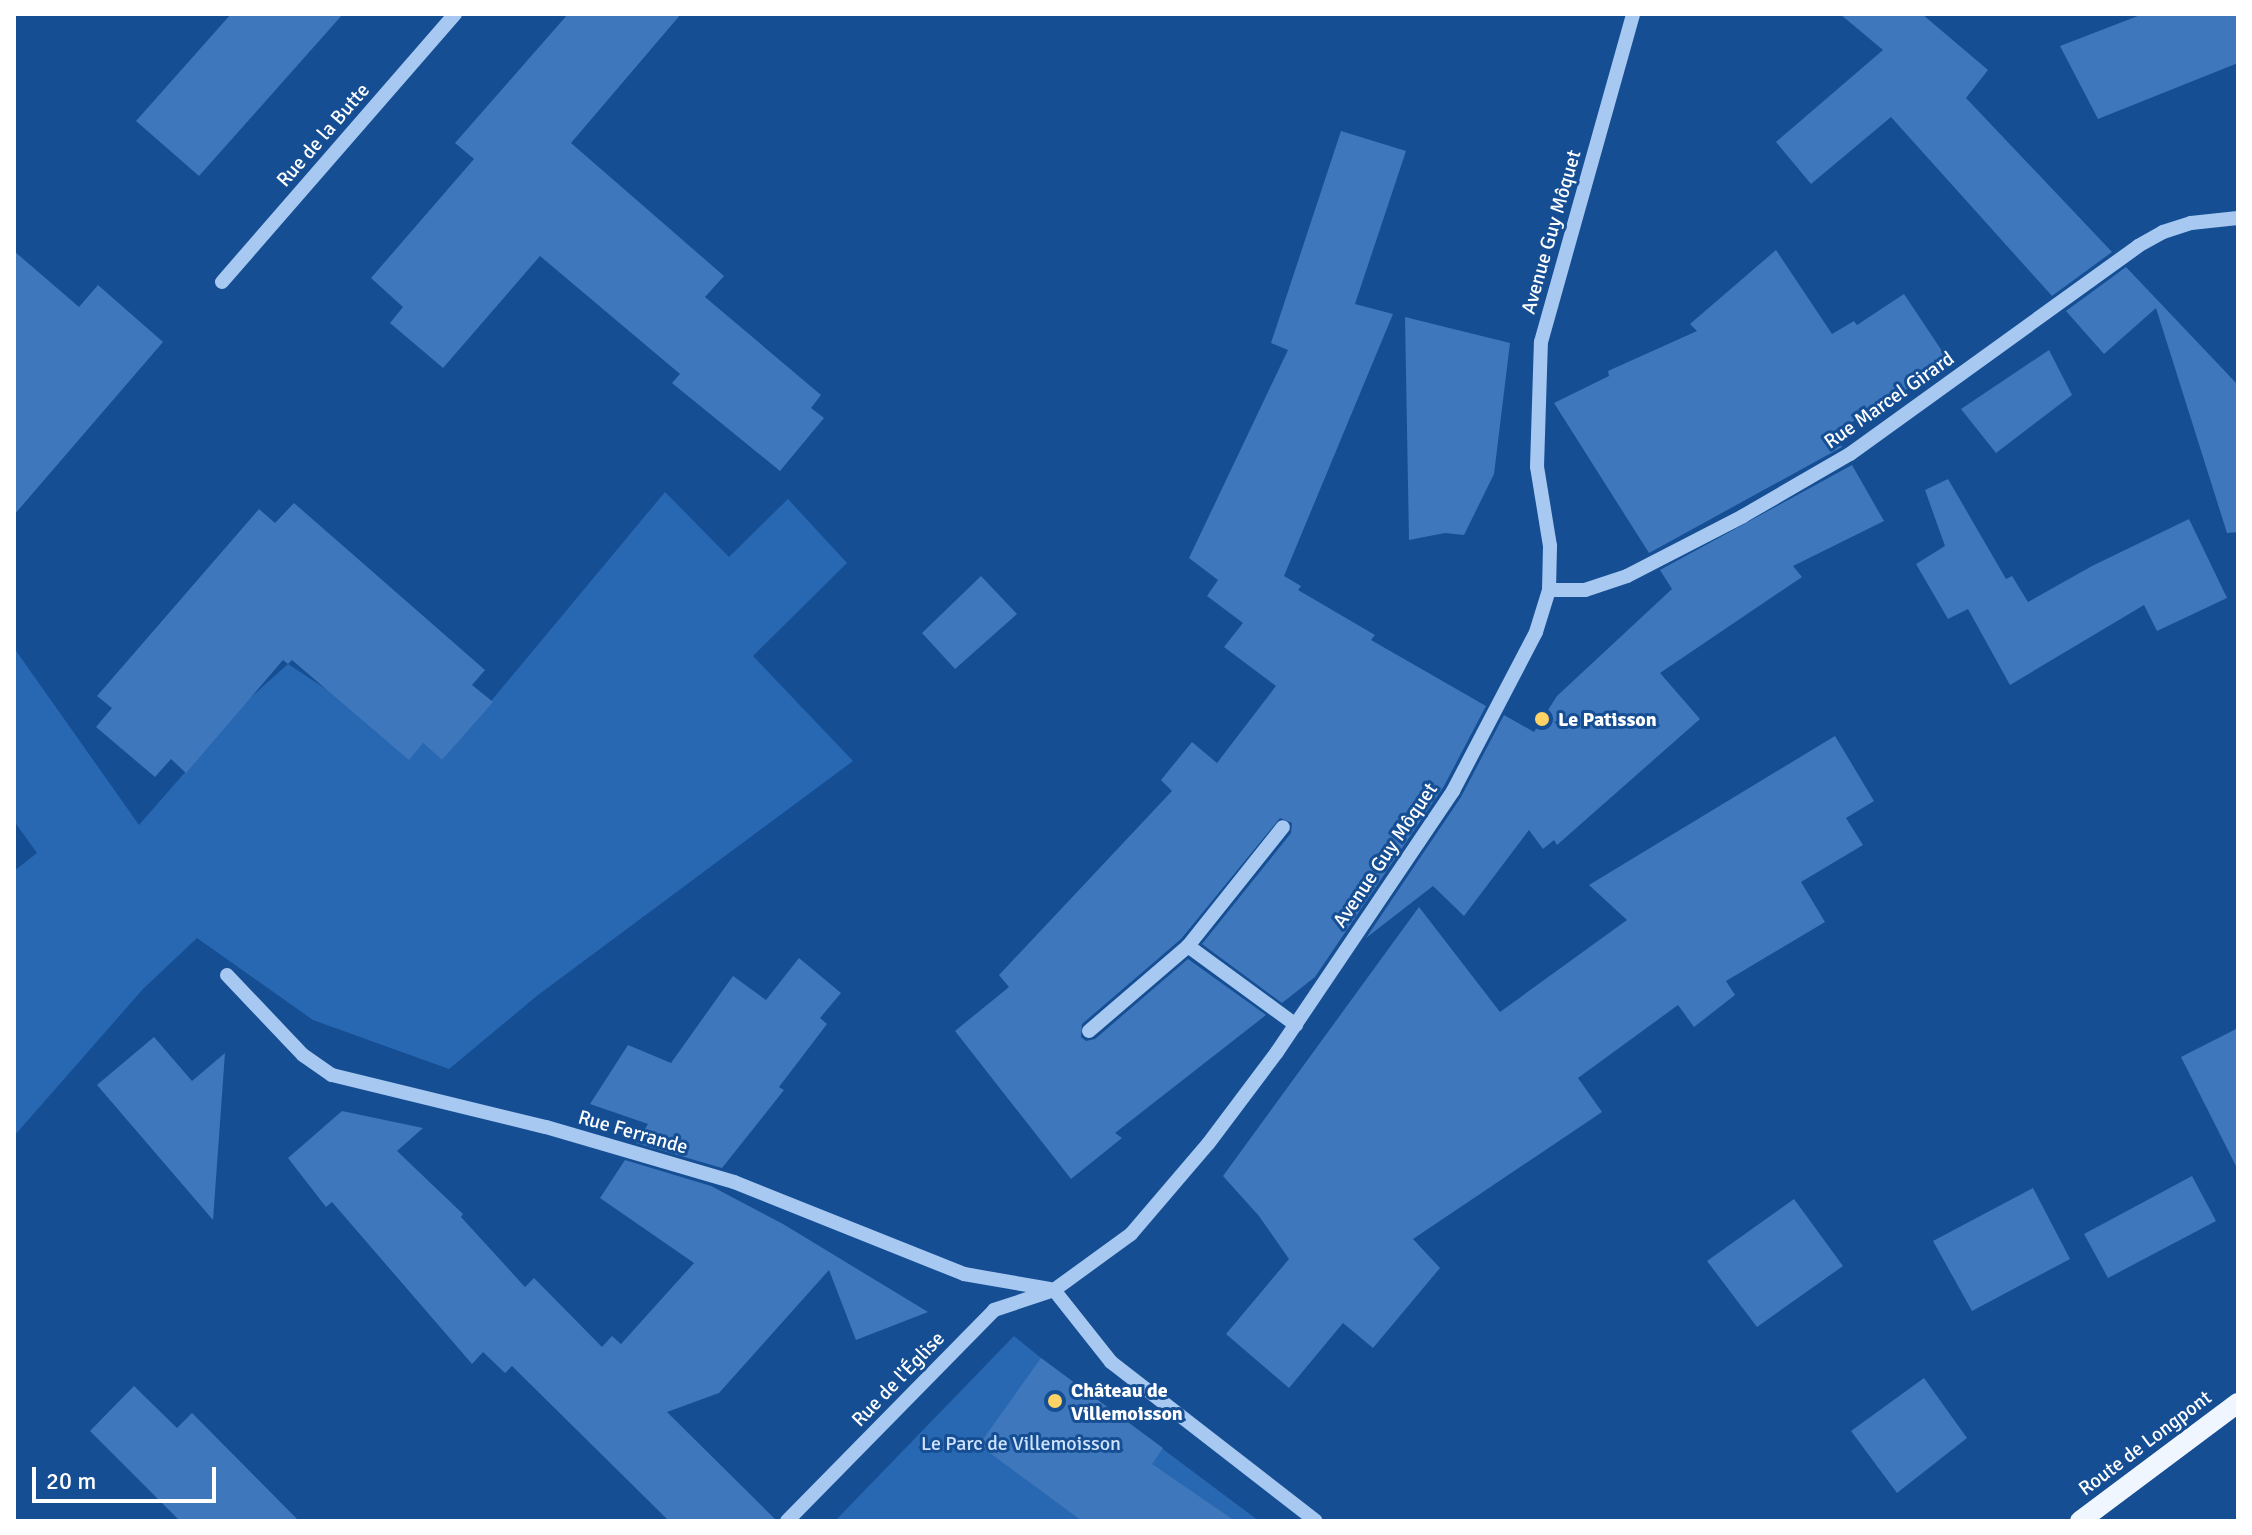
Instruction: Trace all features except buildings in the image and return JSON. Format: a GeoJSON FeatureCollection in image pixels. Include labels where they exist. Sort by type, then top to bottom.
{"type":"FeatureCollection","features":[{"type":"Feature","properties":{"kind":"main road","name":"Route de Longpont"},"geometry":{"type":"LineString","coordinates":[[2080,1521],[2238,1403]]}},
{"type":"Feature","properties":{"kind":"street","name":"Rue de la Butte"},"geometry":{"type":"LineString","coordinates":[[222,282],[455,14]]}},
{"type":"Feature","properties":{"kind":"street","name":"Avenue Guy Môquet"},"geometry":{"type":"LineString","coordinates":[[1054,1290],[1131,1234],[1208,1144],[1296,1025],[1453,791],[1536,632],[1549,590],[1550,546],[1537,467],[1541,342],[1633,14]]}},
{"type":"Feature","properties":{"kind":"street","name":"Rue Marcel Girard"},"geometry":{"type":"LineString","coordinates":[[1549,590],[1585,590],[1627,576],[1743,516],[1850,454],[2138,246],[2163,232],[2191,223],[2238,218]]}},
{"type":"Feature","properties":{"kind":"street"},"geometry":{"type":"LineString","coordinates":[[1089,1031],[1188,946],[1283,827]]}},
{"type":"Feature","properties":{"kind":"street"},"geometry":{"type":"LineString","coordinates":[[1188,946],[1296,1025]]}},
{"type":"Feature","properties":{"kind":"street","name":"Rue Ferrande"},"geometry":{"type":"LineString","coordinates":[[227,975],[303,1055],[332,1075],[546,1127],[705,1174],[964,1274],[1054,1290]]}},
{"type":"Feature","properties":{"kind":"street"},"geometry":{"type":"LineString","coordinates":[[1054,1290],[1111,1362],[1316,1521]]}},
{"type":"Feature","properties":{"kind":"street","name":"Rue de l'Église"},"geometry":{"type":"LineString","coordinates":[[787,1521],[994,1310],[1054,1290]]}},
{"type":"Feature","properties":{"kind":"green space"},"geometry":{"type":"Polygon","coordinates":[[[665,492],[729,557],[788,499],[847,563],[753,656],[853,761],[538,995],[449,1069],[313,1020],[197,938],[143,989],[14,1136],[14,871],[37,853],[14,821],[14,648],[139,825],[250,698],[288,664],[332,693],[423,743],[442,760],[665,492]]]}},
{"type":"Feature","properties":{"kind":"green space","name":"Le Parc de Villemoisson"},"geometry":{"type":"Polygon","coordinates":[[[1014,1336],[1041,1358],[1259,1521],[835,1521],[1014,1336]]]}},
{"type":"Feature","properties":{"kind":"place","name":"Le Patisson"},"geometry":{"type":"Point","coordinates":[1542,719]}},
{"type":"Feature","properties":{"kind":"place","name":"Château de Villemoisson"},"geometry":{"type":"Point","coordinates":[1055,1401]}}]}
